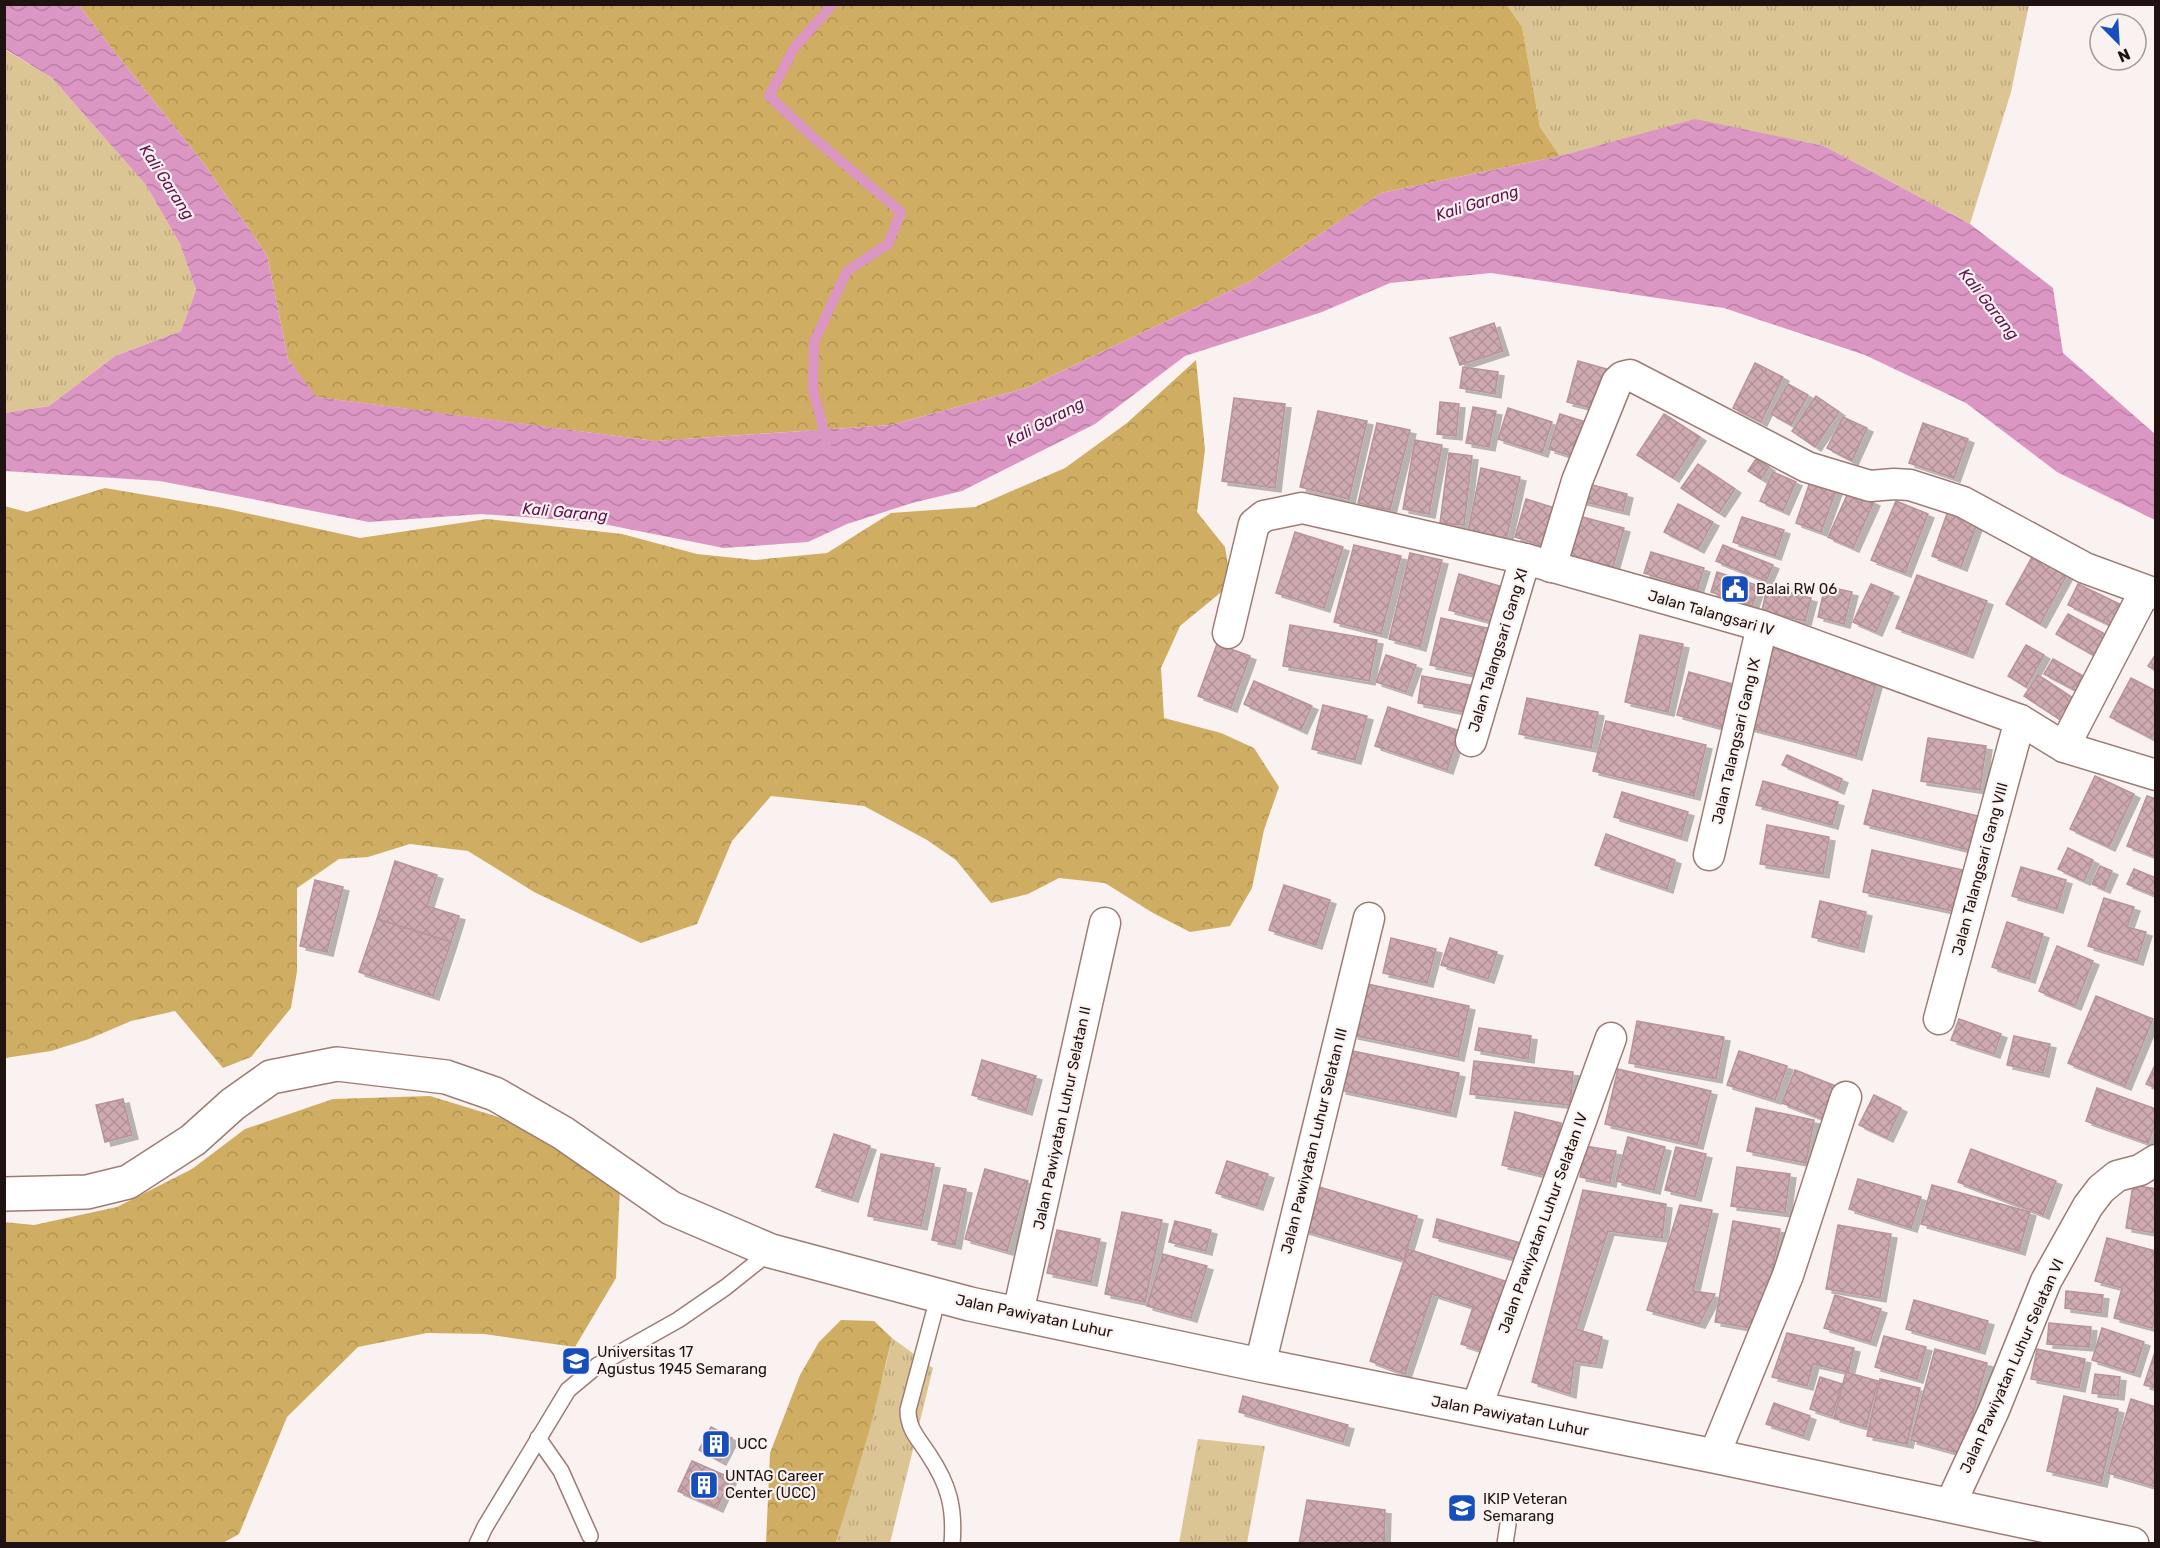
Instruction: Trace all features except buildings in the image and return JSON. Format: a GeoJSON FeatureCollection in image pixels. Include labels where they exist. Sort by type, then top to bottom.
{"type":"FeatureCollection","features":[{"type":"Feature","properties":{"kind":"main road","name":"Jalan Pawiyatan Luhur"},"geometry":{"type":"LineString","coordinates":[[4,1194],[87,1192],[128,1182],[193,1140],[233,1104],[271,1077],[337,1064],[446,1077],[495,1094],[563,1133],[671,1208],[771,1251],[970,1304],[1950,1505],[2040,1534],[2132,1544]]}},
{"type":"Feature","properties":{"kind":"street","name":"Jalan Talangsari Gang XI"},"geometry":{"type":"LineString","coordinates":[[1471,741],[1538,563],[1577,481],[1617,382],[1622,377],[1630,375],[1807,467],[1870,486],[1910,485],[1963,502],[2085,568],[2150,593]]}},
{"type":"Feature","properties":{"kind":"street","name":"Jalan Talangsari IV"},"geometry":{"type":"LineString","coordinates":[[1228,633],[1254,524],[1264,516],[1302,508],[1538,563],[1762,626],[2020,720],[2064,747],[2156,776]]}},
{"type":"Feature","properties":{"kind":"street"},"geometry":{"type":"LineString","coordinates":[[2064,747],[2150,593]]}},
{"type":"Feature","properties":{"kind":"street","name":"Jalan Talangsari Gang IX"},"geometry":{"type":"LineString","coordinates":[[1709,855],[1762,626]]}},
{"type":"Feature","properties":{"kind":"street","name":"Jalan Talangsari Gang VIII"},"geometry":{"type":"LineString","coordinates":[[1940,1019],[2020,720]]}},
{"type":"Feature","properties":{"kind":"street","name":"Jalan Pawiyatan Luhur Selatan III"},"geometry":{"type":"LineString","coordinates":[[1260,1365],[1369,918]]}},
{"type":"Feature","properties":{"kind":"street","name":"Jalan Pawiyatan Luhur Selatan II"},"geometry":{"type":"LineString","coordinates":[[1018,1314],[1105,923]]}},
{"type":"Feature","properties":{"kind":"street","name":"Jalan Pawiyatan Luhur Selatan IV"},"geometry":{"type":"LineString","coordinates":[[1476,1409],[1611,1038]]}},
{"type":"Feature","properties":{"kind":"street"},"geometry":{"type":"LineString","coordinates":[[1714,1456],[1788,1275],[1846,1097]]}},
{"type":"Feature","properties":{"kind":"street","name":"Jalan Pawiyatan Luhur Selatan VI"},"geometry":{"type":"LineString","coordinates":[[1950,1505],[1995,1410],[2046,1281],[2088,1206],[2101,1189],[2117,1176],[2140,1170],[2156,1160]]}},
{"type":"Feature","properties":{"kind":"lane"},"geometry":{"type":"LineString","coordinates":[[477,1544],[568,1389],[598,1365],[678,1320],[726,1287],[771,1251]]}},
{"type":"Feature","properties":{"kind":"lane"},"geometry":{"type":"LineString","coordinates":[[939,1294],[908,1410],[908,1422],[915,1438],[928,1453],[947,1489],[954,1517],[952,1544]]}},
{"type":"Feature","properties":{"kind":"lane"},"geometry":{"type":"LineString","coordinates":[[538,1438],[561,1471],[590,1536]]}},
{"type":"Feature","properties":{"kind":"lane"},"geometry":{"type":"LineString","coordinates":[[1505,1544],[1508,1524]]}},
{"type":"Feature","properties":{"kind":"green space"},"geometry":{"type":"Polygon","coordinates":[[[79,5],[1507,5],[1522,27],[1540,127],[1560,156],[1381,193],[1251,281],[1026,388],[891,425],[655,441],[316,397],[288,359],[267,255],[205,165],[79,5]]]}},
{"type":"Feature","properties":{"kind":"green space"},"geometry":{"type":"Polygon","coordinates":[[[1507,5],[2029,5],[2011,92],[1970,224],[1824,146],[1695,120],[1560,156],[1540,127],[1522,27],[1507,5]]]}},
{"type":"Feature","properties":{"kind":"green space"},"geometry":{"type":"Polygon","coordinates":[[[4,49],[52,78],[146,185],[180,244],[196,290],[181,331],[115,356],[49,406],[5,413],[4,49]]]}},
{"type":"Feature","properties":{"kind":"green space"},"geometry":{"type":"Polygon","coordinates":[[[1196,360],[1205,450],[1197,512],[1225,547],[1231,584],[1180,626],[1161,668],[1164,718],[1221,733],[1254,748],[1279,787],[1264,830],[1252,888],[1230,926],[1190,932],[1153,913],[1105,883],[1059,878],[1028,894],[991,903],[956,860],[927,840],[864,806],[771,796],[732,841],[697,924],[641,943],[534,892],[468,851],[410,844],[368,857],[339,859],[297,888],[297,971],[291,1008],[251,1057],[223,1068],[175,1011],[131,1021],[89,1039],[51,1051],[5,1058],[4,506],[27,512],[105,488],[223,508],[360,538],[487,519],[622,534],[697,554],[755,560],[827,553],[891,513],[975,507],[1065,468],[1127,423],[1196,360]]]}},
{"type":"Feature","properties":{"kind":"green space"},"geometry":{"type":"Polygon","coordinates":[[[430,1096],[551,1133],[620,1186],[616,1278],[575,1347],[484,1334],[427,1333],[358,1347],[287,1417],[239,1534],[223,1543],[5,1543],[4,1222],[34,1225],[117,1207],[192,1169],[245,1129],[333,1099],[430,1096]]]}},
{"type":"Feature","properties":{"kind":"green space"},"geometry":{"type":"Polygon","coordinates":[[[841,1320],[874,1321],[892,1338],[870,1428],[836,1543],[766,1543],[770,1453],[800,1375],[819,1342],[841,1320]]]}},
{"type":"Feature","properties":{"kind":"green space"},"geometry":{"type":"Polygon","coordinates":[[[892,1338],[933,1368],[890,1543],[836,1544],[886,1364],[892,1338]]]}},
{"type":"Feature","properties":{"kind":"green space"},"geometry":{"type":"Polygon","coordinates":[[[1198,1439],[1265,1446],[1247,1543],[1179,1543],[1198,1439]]]}},
{"type":"Feature","properties":{"kind":"water","name":"Kali Garang"},"geometry":{"type":"Polygon","coordinates":[[[4,5],[79,5],[205,165],[267,255],[288,359],[317,397],[655,441],[891,425],[1026,388],[1251,281],[1381,193],[1560,156],[1695,119],[1824,146],[1970,224],[2053,288],[2063,353],[2155,434],[2155,520],[2057,472],[1966,403],[1865,355],[1724,308],[1491,273],[1390,283],[1322,312],[1185,356],[1095,424],[962,491],[912,503],[847,524],[808,542],[724,548],[593,522],[482,514],[369,522],[160,481],[5,471],[5,413],[49,406],[115,356],[181,331],[196,290],[180,244],[146,185],[52,78],[5,49],[4,5]]]}},
{"type":"Feature","properties":{"kind":"waterway"},"geometry":{"type":"LineString","coordinates":[[827,442],[813,390],[814,342],[847,271],[888,244],[901,212],[816,140],[769,96],[794,48],[833,4]]}},
{"type":"Feature","properties":{"kind":"place","name":"Balai RW 06"},"geometry":{"type":"Point","coordinates":[1735,589]}},
{"type":"Feature","properties":{"kind":"place","name":"Universitas 17 Agustus 1945 Semarang"},"geometry":{"type":"Point","coordinates":[576,1361]}},
{"type":"Feature","properties":{"kind":"place","name":"UCC"},"geometry":{"type":"Point","coordinates":[716,1444]}},
{"type":"Feature","properties":{"kind":"place","name":"UNTAG Career Center (UCC)"},"geometry":{"type":"Point","coordinates":[704,1485]}},
{"type":"Feature","properties":{"kind":"place","name":"IKIP Veteran Semarang"},"geometry":{"type":"Point","coordinates":[1462,1508]}}]}
